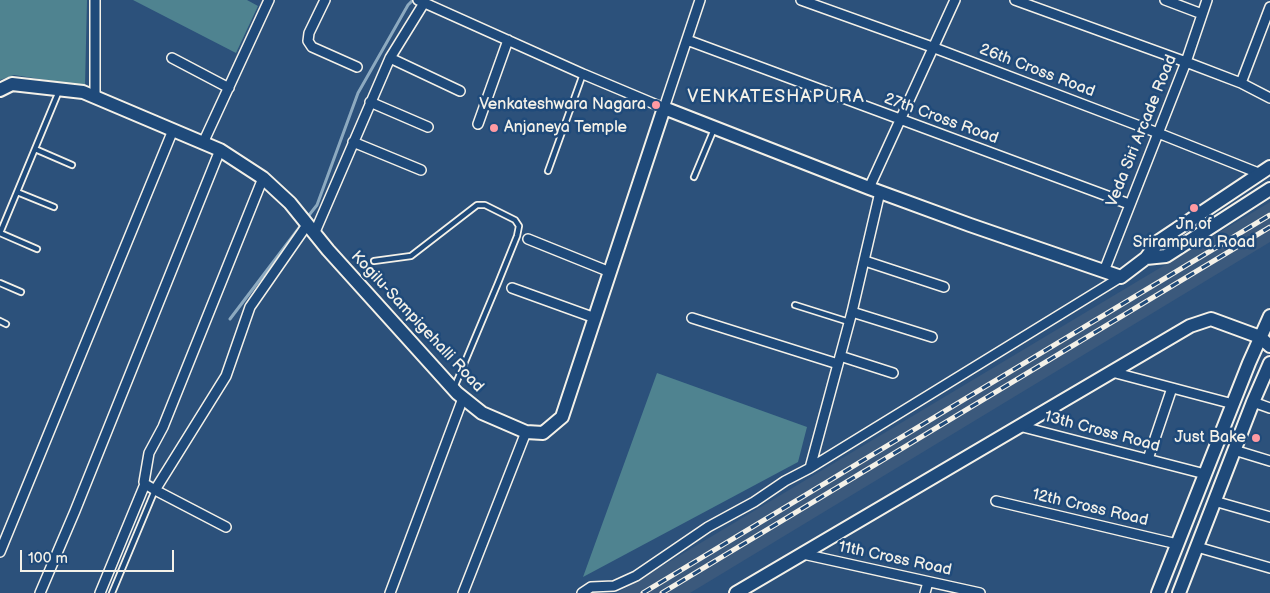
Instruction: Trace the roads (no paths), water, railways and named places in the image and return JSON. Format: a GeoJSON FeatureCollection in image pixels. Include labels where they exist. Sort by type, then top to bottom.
{"type":"FeatureCollection","features":[{"type":"Feature","properties":{"kind":"street"},"geometry":{"type":"LineString","coordinates":[[95,0],[95,97]]}},
{"type":"Feature","properties":{"kind":"street"},"geometry":{"type":"LineString","coordinates":[[203,143],[270,0]]}},
{"type":"Feature","properties":{"kind":"street"},"geometry":{"type":"LineString","coordinates":[[325,0],[309,33],[308,41],[312,47],[357,67]]}},
{"type":"Feature","properties":{"kind":"street"},"geometry":{"type":"LineString","coordinates":[[463,593],[526,432],[543,433],[562,416],[700,0]]}},
{"type":"Feature","properties":{"kind":"street","name":"26th Cross Road"},"geometry":{"type":"LineString","coordinates":[[801,0],[932,47],[1158,133],[1266,170]]}},
{"type":"Feature","properties":{"kind":"street"},"geometry":{"type":"LineString","coordinates":[[810,468],[865,261],[875,190],[900,120],[955,0]]}},
{"type":"Feature","properties":{"kind":"street"},"geometry":{"type":"LineString","coordinates":[[1015,0],[1186,62],[1270,98]]}},
{"type":"Feature","properties":{"kind":"street"},"geometry":{"type":"LineString","coordinates":[[1165,0],[1202,14]]}},
{"type":"Feature","properties":{"kind":"street","name":"Veda Siri Arcade Road"},"geometry":{"type":"LineString","coordinates":[[1104,271],[1186,62],[1207,0]]}},
{"type":"Feature","properties":{"kind":"street"},"geometry":{"type":"LineString","coordinates":[[155,490],[226,376],[250,307],[307,225],[353,142],[390,58],[421,1],[436,4],[508,40],[583,74],[714,128],[970,225],[1121,277]]}},
{"type":"Feature","properties":{"kind":"street"},"geometry":{"type":"LineString","coordinates":[[1241,84],[1266,31],[1270,6]]}},
{"type":"Feature","properties":{"kind":"street"},"geometry":{"type":"LineString","coordinates":[[478,124],[508,40]]}},
{"type":"Feature","properties":{"kind":"street","name":"27th Cross Road"},"geometry":{"type":"LineString","coordinates":[[687,40],[1129,204]]}},
{"type":"Feature","properties":{"kind":"street"},"geometry":{"type":"LineString","coordinates":[[172,58],[229,88]]}},
{"type":"Feature","properties":{"kind":"street"},"geometry":{"type":"LineString","coordinates":[[390,58],[460,91]]}},
{"type":"Feature","properties":{"kind":"street","name":"Kogilu-Sampigehalli Road"},"geometry":{"type":"LineString","coordinates":[[0,90],[12,84],[83,92],[220,150],[263,178],[290,203],[328,250],[458,393],[482,413],[526,432]]}},
{"type":"Feature","properties":{"kind":"street"},"geometry":{"type":"LineString","coordinates":[[370,102],[428,127]]}},
{"type":"Feature","properties":{"kind":"street"},"geometry":{"type":"LineString","coordinates":[[0,552],[174,130]]}},
{"type":"Feature","properties":{"kind":"street"},"geometry":{"type":"LineString","coordinates":[[353,142],[421,170]]}},
{"type":"Feature","properties":{"kind":"street"},"geometry":{"type":"LineString","coordinates":[[40,593],[75,511],[220,150]]}},
{"type":"Feature","properties":{"kind":"street"},"geometry":{"type":"LineString","coordinates":[[582,593],[591,587],[614,586],[636,576],[708,527],[754,502],[785,481],[810,468],[1121,277],[1146,258],[1159,242],[1266,170]]}},
{"type":"Feature","properties":{"kind":"street"},"geometry":{"type":"LineString","coordinates":[[100,593],[146,484],[144,482],[149,453],[163,427],[263,178]]}},
{"type":"Feature","properties":{"kind":"street"},"geometry":{"type":"LineString","coordinates":[[1146,258],[1166,256],[1270,190]]}},
{"type":"Feature","properties":{"kind":"street"},"geometry":{"type":"LineString","coordinates":[[528,239],[610,272]]}},
{"type":"Feature","properties":{"kind":"street"},"geometry":{"type":"LineString","coordinates":[[865,261],[944,287]]}},
{"type":"Feature","properties":{"kind":"street"},"geometry":{"type":"LineString","coordinates":[[512,288],[595,318]]}},
{"type":"Feature","properties":{"kind":"street"},"geometry":{"type":"LineString","coordinates":[[852,312],[932,337]]}},
{"type":"Feature","properties":{"kind":"street"},"geometry":{"type":"LineString","coordinates":[[1158,593],[1176,544],[1270,316]]}},
{"type":"Feature","properties":{"kind":"street"},"geometry":{"type":"LineString","coordinates":[[692,318],[839,360],[893,373]]}},
{"type":"Feature","properties":{"kind":"street"},"geometry":{"type":"LineString","coordinates":[[736,593],[1190,326],[1211,319],[1260,337],[1270,346]]}},
{"type":"Feature","properties":{"kind":"street"},"geometry":{"type":"LineString","coordinates":[[1179,593],[1270,363]]}},
{"type":"Feature","properties":{"kind":"street"},"geometry":{"type":"LineString","coordinates":[[1112,372],[1233,404]]}},
{"type":"Feature","properties":{"kind":"street"},"geometry":{"type":"LineString","coordinates":[[1148,459],[1172,388]]}},
{"type":"Feature","properties":{"kind":"street"},"geometry":{"type":"LineString","coordinates":[[390,593],[458,393]]}},
{"type":"Feature","properties":{"kind":"street"},"geometry":{"type":"LineString","coordinates":[[1253,402],[1270,408]]}},
{"type":"Feature","properties":{"kind":"street","name":"13th Cross Road"},"geometry":{"type":"LineString","coordinates":[[1020,426],[1205,474]]}},
{"type":"Feature","properties":{"kind":"street"},"geometry":{"type":"LineString","coordinates":[[1234,450],[1270,461]]}},
{"type":"Feature","properties":{"kind":"street"},"geometry":{"type":"LineString","coordinates":[[146,484],[226,527]]}},
{"type":"Feature","properties":{"kind":"street","name":"12th Cross Road"},"geometry":{"type":"LineString","coordinates":[[996,500],[1176,544]]}},
{"type":"Feature","properties":{"kind":"street"},"geometry":{"type":"LineString","coordinates":[[1214,501],[1270,517]]}},
{"type":"Feature","properties":{"kind":"street"},"geometry":{"type":"LineString","coordinates":[[1196,547],[1270,568]]}},
{"type":"Feature","properties":{"kind":"street","name":"11th Cross Road"},"geometry":{"type":"LineString","coordinates":[[803,554],[980,593]]}},
{"type":"Feature","properties":{"kind":"street"},"geometry":{"type":"LineString","coordinates":[[925,593],[928,582]]}},
{"type":"Feature","properties":{"kind":"lane"},"geometry":{"type":"LineString","coordinates":[[548,170],[583,74]]}},
{"type":"Feature","properties":{"kind":"lane"},"geometry":{"type":"LineString","coordinates":[[37,249],[0,233],[60,90]]}},
{"type":"Feature","properties":{"kind":"lane"},"geometry":{"type":"LineString","coordinates":[[694,177],[714,128]]}},
{"type":"Feature","properties":{"kind":"lane"},"geometry":{"type":"LineString","coordinates":[[35,150],[72,165]]}},
{"type":"Feature","properties":{"kind":"lane"},"geometry":{"type":"LineString","coordinates":[[18,192],[54,207]]}},
{"type":"Feature","properties":{"kind":"lane"},"geometry":{"type":"LineString","coordinates":[[374,261],[411,256],[477,205],[485,205],[515,220],[519,226],[517,236],[458,393]]}},
{"type":"Feature","properties":{"kind":"lane"},"geometry":{"type":"LineString","coordinates":[[0,283],[21,292]]}},
{"type":"Feature","properties":{"kind":"lane"},"geometry":{"type":"LineString","coordinates":[[795,306],[849,322]]}},
{"type":"Feature","properties":{"kind":"lane"},"geometry":{"type":"LineString","coordinates":[[0,322],[6,324]]}},
{"type":"Feature","properties":{"kind":"lane"},"geometry":{"type":"LineString","coordinates":[[112,593],[155,490]]}},
{"type":"Feature","properties":{"kind":"waterway"},"geometry":{"type":"LineString","coordinates":[[306,219],[317,205],[358,93],[408,5],[413,0]]}},
{"type":"Feature","properties":{"kind":"waterway"},"geometry":{"type":"LineString","coordinates":[[230,319],[302,224]]}},
{"type":"Feature","properties":{"kind":"railway"},"geometry":{"type":"LineString","coordinates":[[643,593],[1270,215]]}},
{"type":"Feature","properties":{"kind":"railway"},"geometry":{"type":"LineString","coordinates":[[662,593],[1270,227]]}},
{"type":"Feature","properties":{"kind":"place","name":"Venkateshwara Nagara"},"geometry":{"type":"Point","coordinates":[656,105]}},
{"type":"Feature","properties":{"kind":"place","name":"Anjaneya Temple"},"geometry":{"type":"Point","coordinates":[494,128]}},
{"type":"Feature","properties":{"kind":"place","name":"Jn of Srirampura Road"},"geometry":{"type":"Point","coordinates":[1194,208]}},
{"type":"Feature","properties":{"kind":"place","name":"Just Bake"},"geometry":{"type":"Point","coordinates":[1256,438]}},
{"type":"Feature","properties":{"kind":"district","name":"VENKATESHAPURA"},"geometry":{"type":"Point","coordinates":[776,97]}}]}
